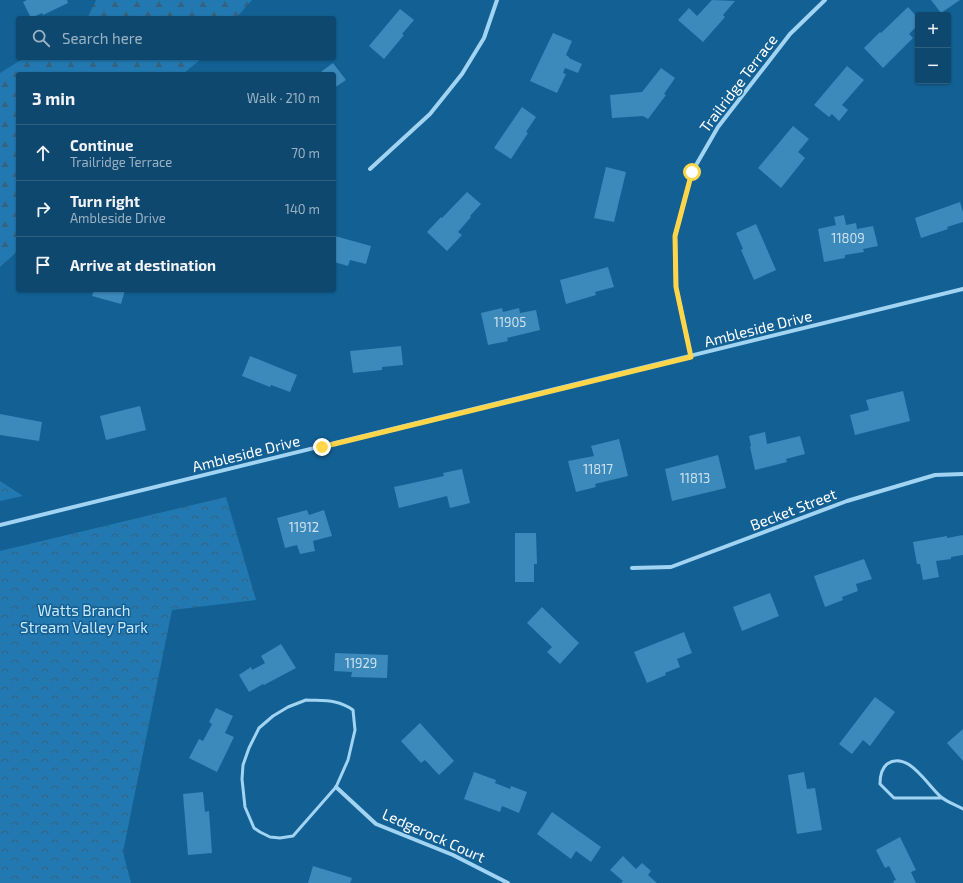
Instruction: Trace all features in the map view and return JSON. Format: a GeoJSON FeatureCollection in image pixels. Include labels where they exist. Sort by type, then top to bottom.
{"type":"FeatureCollection","features":[{"type":"Feature","properties":{"kind":"street"},"geometry":{"type":"LineString","coordinates":[[370,169],[430,114],[462,74],[484,38],[497,0]]}},
{"type":"Feature","properties":{"kind":"street","name":"Trailridge Terrace"},"geometry":{"type":"LineString","coordinates":[[691,357],[676,287],[675,236],[692,172],[718,127],[790,34],[825,0]]}},
{"type":"Feature","properties":{"kind":"street","name":"Ambleside Drive"},"geometry":{"type":"LineString","coordinates":[[0,526],[963,289]]}},
{"type":"Feature","properties":{"kind":"street","name":"Becket Street"},"geometry":{"type":"LineString","coordinates":[[632,568],[671,567],[847,501],[935,475],[963,474]]}},
{"type":"Feature","properties":{"kind":"street","name":"Ledgerock Court"},"geometry":{"type":"LineString","coordinates":[[336,787],[376,824],[453,855],[508,883]]}},
{"type":"Feature","properties":{"kind":"lane"},"geometry":{"type":"LineString","coordinates":[[306,700],[332,701],[345,704],[353,710],[356,730],[348,760],[336,787],[293,836],[280,838],[270,837],[254,828],[245,807],[242,779],[243,765],[249,748],[260,728],[273,716],[288,706],[306,700]]}},
{"type":"Feature","properties":{"kind":"lane"},"geometry":{"type":"LineString","coordinates":[[942,798],[894,798],[880,784],[880,775],[884,767],[893,760],[902,761],[912,766],[942,798],[963,809]]}},
{"type":"Feature","properties":{"kind":"green space"},"geometry":{"type":"Polygon","coordinates":[[[96,0],[252,0],[238,16],[88,16],[96,0]]]}},
{"type":"Feature","properties":{"kind":"green space"},"geometry":{"type":"Polygon","coordinates":[[[21,60],[200,60],[185,72],[16,72],[16,253],[0,267],[0,73],[21,60]]]}},
{"type":"Feature","properties":{"kind":"green space"},"geometry":{"type":"Polygon","coordinates":[[[0,481],[23,496],[0,501],[0,481]]]}},
{"type":"Feature","properties":{"kind":"green space","name":"Watts Branch Stream Valley Park"},"geometry":{"type":"Polygon","coordinates":[[[226,497],[256,600],[172,610],[123,852],[131,883],[0,883],[0,551],[226,497]]]}},
{"type":"Feature","properties":{"kind":"building"},"geometry":{"type":"Polygon","coordinates":[[[27,0],[67,0],[68,3],[43,15],[42,13],[35,16],[30,16],[23,2],[27,0]]]}},
{"type":"Feature","properties":{"kind":"building"},"geometry":{"type":"Polygon","coordinates":[[[712,0],[735,1],[723,15],[725,17],[703,42],[678,20],[689,8],[697,16],[712,0]]]}},
{"type":"Feature","properties":{"kind":"building"},"geometry":{"type":"Polygon","coordinates":[[[931,0],[960,0],[942,12],[940,12],[931,0]]]}},
{"type":"Feature","properties":{"kind":"building"},"geometry":{"type":"Polygon","coordinates":[[[908,7],[915,15],[915,28],[909,34],[913,38],[883,68],[864,48],[880,32],[881,33],[908,7]]]}},
{"type":"Feature","properties":{"kind":"building"},"geometry":{"type":"Polygon","coordinates":[[[400,9],[414,20],[402,34],[404,35],[384,59],[369,46],[400,9]]]}},
{"type":"Feature","properties":{"kind":"building"},"geometry":{"type":"Polygon","coordinates":[[[553,33],[572,41],[566,55],[582,64],[578,73],[565,68],[563,73],[566,74],[557,93],[530,81],[553,33]]]}},
{"type":"Feature","properties":{"kind":"building"},"geometry":{"type":"Polygon","coordinates":[[[333,63],[346,80],[336,87],[336,72],[321,72],[333,63]]]}},
{"type":"Feature","properties":{"kind":"building"},"geometry":{"type":"Polygon","coordinates":[[[847,66],[864,80],[842,105],[848,110],[839,121],[832,114],[829,117],[814,105],[847,66]]]}},
{"type":"Feature","properties":{"kind":"building"},"geometry":{"type":"Polygon","coordinates":[[[661,68],[675,78],[664,94],[666,95],[648,119],[643,116],[612,118],[610,95],[642,92],[661,68]]]}},
{"type":"Feature","properties":{"kind":"building"},"geometry":{"type":"Polygon","coordinates":[[[522,107],[536,117],[526,132],[528,133],[511,159],[494,148],[522,107]]]}},
{"type":"Feature","properties":{"kind":"building"},"geometry":{"type":"Polygon","coordinates":[[[793,126],[809,139],[798,152],[805,158],[781,188],[758,168],[793,126]]]}},
{"type":"Feature","properties":{"kind":"building"},"geometry":{"type":"Polygon","coordinates":[[[606,167],[626,172],[614,222],[594,218],[606,167]]]}},
{"type":"Feature","properties":{"kind":"building"},"geometry":{"type":"Polygon","coordinates":[[[467,192],[481,204],[458,232],[462,235],[447,251],[427,232],[467,192]]]}},
{"type":"Feature","properties":{"kind":"building"},"geometry":{"type":"Polygon","coordinates":[[[960,202],[963,212],[963,222],[947,227],[948,229],[921,238],[915,218],[960,202]]]}},
{"type":"Feature","properties":{"kind":"building"},"geometry":{"type":"Polygon","coordinates":[[[844,215],[846,225],[856,223],[857,229],[873,226],[878,246],[863,249],[864,252],[845,255],[845,258],[824,262],[818,229],[836,225],[834,217],[844,215]]]}},
{"type":"Feature","properties":{"kind":"building"},"geometry":{"type":"Polygon","coordinates":[[[756,224],[776,270],[754,280],[741,250],[743,249],[736,233],[756,224]]]}},
{"type":"Feature","properties":{"kind":"building"},"geometry":{"type":"Polygon","coordinates":[[[336,236],[371,246],[366,264],[350,260],[348,266],[336,263],[336,236]]]}},
{"type":"Feature","properties":{"kind":"building"},"geometry":{"type":"Polygon","coordinates":[[[608,267],[614,287],[595,292],[596,295],[566,304],[560,280],[608,267]]]}},
{"type":"Feature","properties":{"kind":"building"},"geometry":{"type":"Polygon","coordinates":[[[93,292],[124,292],[121,304],[92,296],[93,292]]]}},
{"type":"Feature","properties":{"kind":"building"},"geometry":{"type":"Polygon","coordinates":[[[502,308],[503,312],[519,308],[520,313],[536,310],[540,330],[507,338],[508,341],[488,345],[481,313],[502,308]]]}},
{"type":"Feature","properties":{"kind":"building"},"geometry":{"type":"Polygon","coordinates":[[[401,346],[403,365],[382,367],[382,370],[353,373],[350,351],[401,346]]]}},
{"type":"Feature","properties":{"kind":"building"},"geometry":{"type":"Polygon","coordinates":[[[250,356],[297,375],[290,392],[271,385],[270,387],[242,376],[250,356]]]}},
{"type":"Feature","properties":{"kind":"building"},"geometry":{"type":"Polygon","coordinates":[[[903,391],[910,421],[855,435],[850,415],[869,410],[866,400],[903,391]]]}},
{"type":"Feature","properties":{"kind":"building"},"geometry":{"type":"Polygon","coordinates":[[[140,406],[146,430],[106,440],[100,416],[140,406]]]}},
{"type":"Feature","properties":{"kind":"building"},"geometry":{"type":"Polygon","coordinates":[[[0,414],[42,422],[39,441],[0,435],[0,414]]]}},
{"type":"Feature","properties":{"kind":"building"},"geometry":{"type":"Polygon","coordinates":[[[765,432],[767,444],[800,436],[805,454],[786,459],[787,462],[755,470],[749,436],[765,432]]]}},
{"type":"Feature","properties":{"kind":"building"},"geometry":{"type":"Polygon","coordinates":[[[619,439],[628,476],[595,484],[596,487],[576,492],[568,461],[594,456],[591,446],[619,439]]]}},
{"type":"Feature","properties":{"kind":"building"},"geometry":{"type":"Polygon","coordinates":[[[718,455],[726,488],[672,501],[665,469],[718,455]]]}},
{"type":"Feature","properties":{"kind":"building"},"geometry":{"type":"Polygon","coordinates":[[[462,469],[470,503],[450,508],[447,496],[399,508],[394,487],[444,476],[443,473],[462,469]]]}},
{"type":"Feature","properties":{"kind":"building"},"geometry":{"type":"Polygon","coordinates":[[[307,510],[309,515],[324,510],[332,536],[313,541],[315,551],[300,554],[297,545],[285,548],[277,518],[307,510]]]}},
{"type":"Feature","properties":{"kind":"building"},"geometry":{"type":"Polygon","coordinates":[[[515,533],[536,533],[537,564],[534,564],[534,582],[515,582],[515,533]]]}},
{"type":"Feature","properties":{"kind":"building"},"geometry":{"type":"Polygon","coordinates":[[[963,535],[963,555],[951,557],[951,559],[936,561],[939,577],[923,580],[920,564],[917,564],[913,542],[947,536],[947,538],[963,535]]]}},
{"type":"Feature","properties":{"kind":"building"},"geometry":{"type":"Polygon","coordinates":[[[864,559],[872,579],[856,584],[858,591],[842,597],[843,600],[825,607],[814,576],[864,559]]]}},
{"type":"Feature","properties":{"kind":"building"},"geometry":{"type":"Polygon","coordinates":[[[770,593],[779,616],[742,631],[733,607],[770,593]]]}},
{"type":"Feature","properties":{"kind":"building"},"geometry":{"type":"Polygon","coordinates":[[[542,607],[579,643],[560,664],[547,652],[552,647],[527,623],[542,607]]]}},
{"type":"Feature","properties":{"kind":"building"},"geometry":{"type":"Polygon","coordinates":[[[684,632],[692,653],[677,659],[680,667],[647,683],[634,652],[684,632]]]}},
{"type":"Feature","properties":{"kind":"building"},"geometry":{"type":"Polygon","coordinates":[[[281,644],[296,668],[249,692],[239,675],[251,667],[252,670],[265,663],[261,656],[281,644]]]}},
{"type":"Feature","properties":{"kind":"building"},"geometry":{"type":"Polygon","coordinates":[[[335,653],[388,655],[387,678],[351,677],[352,672],[334,671],[335,653]]]}},
{"type":"Feature","properties":{"kind":"building"},"geometry":{"type":"Polygon","coordinates":[[[875,697],[895,712],[870,746],[863,740],[852,754],[839,744],[875,697]]]}},
{"type":"Feature","properties":{"kind":"building"},"geometry":{"type":"Polygon","coordinates":[[[216,708],[233,716],[225,733],[234,737],[217,772],[189,758],[199,739],[203,741],[212,724],[209,722],[216,708]]]}},
{"type":"Feature","properties":{"kind":"building"},"geometry":{"type":"Polygon","coordinates":[[[420,723],[454,761],[439,775],[425,760],[421,763],[401,741],[420,723]]]}},
{"type":"Feature","properties":{"kind":"building"},"geometry":{"type":"Polygon","coordinates":[[[963,729],[963,761],[947,743],[963,729]]]}},
{"type":"Feature","properties":{"kind":"building"},"geometry":{"type":"Polygon","coordinates":[[[474,772],[496,780],[495,783],[510,789],[511,786],[527,792],[519,813],[502,806],[500,812],[464,799],[474,772]]]}},
{"type":"Feature","properties":{"kind":"building"},"geometry":{"type":"Polygon","coordinates":[[[804,772],[807,789],[815,788],[822,830],[797,834],[788,775],[804,772]]]}},
{"type":"Feature","properties":{"kind":"building"},"geometry":{"type":"Polygon","coordinates":[[[203,792],[205,812],[209,811],[212,853],[188,855],[183,794],[203,792]]]}},
{"type":"Feature","properties":{"kind":"building"},"geometry":{"type":"Polygon","coordinates":[[[552,812],[601,847],[591,862],[576,851],[571,859],[537,834],[552,812]]]}},
{"type":"Feature","properties":{"kind":"building"},"geometry":{"type":"Polygon","coordinates":[[[900,837],[916,870],[911,872],[916,883],[894,883],[893,881],[896,880],[889,866],[885,868],[876,850],[900,837]]]}},
{"type":"Feature","properties":{"kind":"building"},"geometry":{"type":"Polygon","coordinates":[[[623,856],[636,869],[642,863],[651,871],[648,875],[657,883],[621,883],[623,881],[610,870],[623,856]]]}},
{"type":"Feature","properties":{"kind":"building"},"geometry":{"type":"Polygon","coordinates":[[[313,866],[352,878],[350,883],[308,883],[313,866]]]}},
{"type":"Feature","properties":{"kind":"route"},"geometry":{"type":"LineString","coordinates":[[322,447],[691,357],[676,287],[675,236],[692,172]]}}]}
